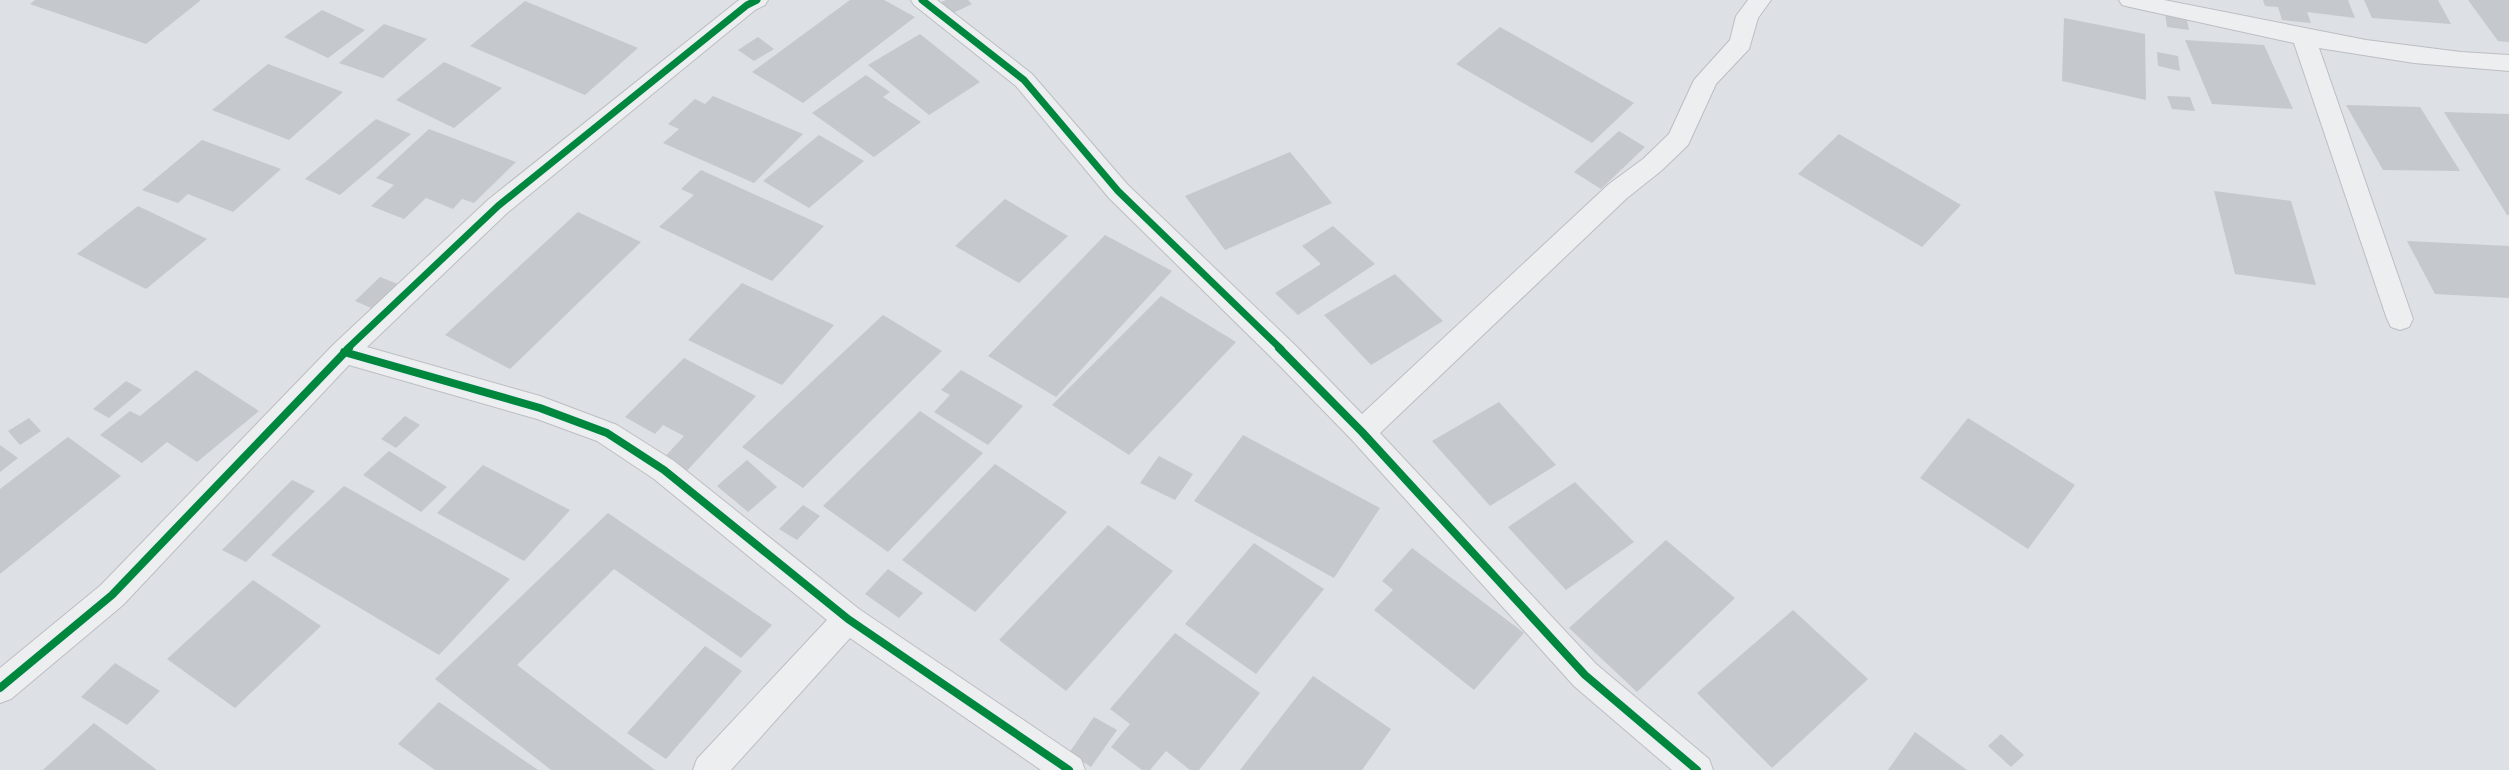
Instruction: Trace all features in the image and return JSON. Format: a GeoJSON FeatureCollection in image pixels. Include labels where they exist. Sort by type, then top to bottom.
{"type":"FeatureCollection","features":[{"type":"Feature","properties":{"kind":"street"},"geometry":{"type":"LineString","coordinates":[[0,688],[112,595],[344,352],[498,206],[747,5],[757,0]]}},
{"type":"Feature","properties":{"kind":"street"},"geometry":{"type":"LineString","coordinates":[[922,0],[1024,80],[1118,192],[1362,432],[1585,675],[1697,770]]}},
{"type":"Feature","properties":{"kind":"street"},"geometry":{"type":"LineString","coordinates":[[1362,432],[1618,191],[1652,165],[1680,139],[1706,80],[1741,43],[1748,16],[1760,0]]}},
{"type":"Feature","properties":{"kind":"street"},"geometry":{"type":"LineString","coordinates":[[2130,0],[2303,36],[2454,61],[2509,63]]}},
{"type":"Feature","properties":{"kind":"street"},"geometry":{"type":"LineString","coordinates":[[2303,36],[2400,319]]}},
{"type":"Feature","properties":{"kind":"street"},"geometry":{"type":"LineString","coordinates":[[344,352],[540,408],[607,433],[664,470],[848,619],[1069,770]]}},
{"type":"Feature","properties":{"kind":"street"},"geometry":{"type":"LineString","coordinates":[[709,770],[848,619]]}},
{"type":"Feature","properties":{"kind":"building"},"geometry":{"type":"Polygon","coordinates":[[[35,0],[201,0],[146,44],[30,4],[35,0]]]}},
{"type":"Feature","properties":{"kind":"building"},"geometry":{"type":"Polygon","coordinates":[[[850,0],[884,0],[915,17],[803,103],[752,72],[850,0]]]}},
{"type":"Feature","properties":{"kind":"building"},"geometry":{"type":"Polygon","coordinates":[[[946,0],[968,0],[972,4],[951,14],[941,2],[946,0]]]}},
{"type":"Feature","properties":{"kind":"building"},"geometry":{"type":"Polygon","coordinates":[[[2263,0],[2348,0],[2355,18],[2307,12],[2311,23],[2282,20],[2278,7],[2265,6],[2263,0]]]}},
{"type":"Feature","properties":{"kind":"building"},"geometry":{"type":"Polygon","coordinates":[[[2364,0],[2438,0],[2451,24],[2372,18],[2364,0]]]}},
{"type":"Feature","properties":{"kind":"building"},"geometry":{"type":"Polygon","coordinates":[[[2468,0],[2509,0],[2509,42],[2498,41],[2468,0]]]}},
{"type":"Feature","properties":{"kind":"building"},"geometry":{"type":"Polygon","coordinates":[[[525,1],[638,48],[585,95],[470,46],[525,1]]]}},
{"type":"Feature","properties":{"kind":"building"},"geometry":{"type":"Polygon","coordinates":[[[322,10],[365,30],[328,58],[284,37],[322,10]]]}},
{"type":"Feature","properties":{"kind":"building"},"geometry":{"type":"Polygon","coordinates":[[[2165,11],[2186,15],[2189,30],[2167,27],[2165,11]]]}},
{"type":"Feature","properties":{"kind":"building"},"geometry":{"type":"Polygon","coordinates":[[[2064,18],[2145,34],[2146,100],[2062,81],[2064,18]]]}},
{"type":"Feature","properties":{"kind":"building"},"geometry":{"type":"Polygon","coordinates":[[[384,24],[427,39],[383,78],[339,63],[384,24]]]}},
{"type":"Feature","properties":{"kind":"building"},"geometry":{"type":"Polygon","coordinates":[[[1500,27],[1634,103],[1592,143],[1456,64],[1500,27]]]}},
{"type":"Feature","properties":{"kind":"building"},"geometry":{"type":"Polygon","coordinates":[[[920,34],[980,82],[929,115],[868,65],[920,34]]]}},
{"type":"Feature","properties":{"kind":"building"},"geometry":{"type":"Polygon","coordinates":[[[758,37],[774,49],[754,61],[738,50],[758,37]]]}},
{"type":"Feature","properties":{"kind":"building"},"geometry":{"type":"Polygon","coordinates":[[[2185,40],[2264,45],[2293,109],[2212,104],[2185,40]]]}},
{"type":"Feature","properties":{"kind":"building"},"geometry":{"type":"Polygon","coordinates":[[[2157,52],[2178,56],[2180,71],[2158,66],[2157,52]]]}},
{"type":"Feature","properties":{"kind":"building"},"geometry":{"type":"Polygon","coordinates":[[[444,62],[502,88],[454,128],[396,100],[444,62]]]}},
{"type":"Feature","properties":{"kind":"building"},"geometry":{"type":"Polygon","coordinates":[[[268,64],[343,92],[289,140],[212,110],[268,64]]]}},
{"type":"Feature","properties":{"kind":"building"},"geometry":{"type":"Polygon","coordinates":[[[866,75],[890,92],[883,97],[921,122],[874,157],[812,113],[866,75]]]}},
{"type":"Feature","properties":{"kind":"building"},"geometry":{"type":"Polygon","coordinates":[[[713,96],[803,134],[754,183],[663,143],[679,129],[668,124],[695,99],[705,104],[713,96]]]}},
{"type":"Feature","properties":{"kind":"building"},"geometry":{"type":"Polygon","coordinates":[[[2167,96],[2190,97],[2195,111],[2172,109],[2167,96]]]}},
{"type":"Feature","properties":{"kind":"building"},"geometry":{"type":"Polygon","coordinates":[[[2346,105],[2420,107],[2460,171],[2383,170],[2346,105]]]}},
{"type":"Feature","properties":{"kind":"building"},"geometry":{"type":"Polygon","coordinates":[[[2444,112],[2509,114],[2509,215],[2507,215],[2444,112]]]}},
{"type":"Feature","properties":{"kind":"building"},"geometry":{"type":"Polygon","coordinates":[[[376,119],[411,134],[340,195],[305,179],[376,119]]]}},
{"type":"Feature","properties":{"kind":"building"},"geometry":{"type":"Polygon","coordinates":[[[429,129],[516,162],[474,203],[462,199],[453,209],[426,198],[404,219],[371,206],[394,185],[376,178],[429,129]]]}},
{"type":"Feature","properties":{"kind":"building"},"geometry":{"type":"Polygon","coordinates":[[[1619,131],[1645,147],[1601,189],[1574,172],[1619,131]]]}},
{"type":"Feature","properties":{"kind":"building"},"geometry":{"type":"Polygon","coordinates":[[[1839,134],[1961,205],[1922,247],[1798,174],[1839,134]]]}},
{"type":"Feature","properties":{"kind":"building"},"geometry":{"type":"Polygon","coordinates":[[[819,135],[864,161],[809,208],[763,181],[819,135]]]}},
{"type":"Feature","properties":{"kind":"building"},"geometry":{"type":"Polygon","coordinates":[[[202,140],[281,169],[233,212],[188,194],[178,203],[142,190],[202,140]]]}},
{"type":"Feature","properties":{"kind":"building"},"geometry":{"type":"Polygon","coordinates":[[[1290,152],[1332,203],[1225,250],[1185,196],[1290,152]]]}},
{"type":"Feature","properties":{"kind":"building"},"geometry":{"type":"Polygon","coordinates":[[[701,170],[824,226],[772,281],[659,227],[694,195],[681,189],[701,170]]]}},
{"type":"Feature","properties":{"kind":"building"},"geometry":{"type":"Polygon","coordinates":[[[2214,191],[2291,201],[2316,285],[2235,274],[2214,191]]]}},
{"type":"Feature","properties":{"kind":"building"},"geometry":{"type":"Polygon","coordinates":[[[1005,199],[1068,236],[1019,283],[955,246],[1005,199]]]}},
{"type":"Feature","properties":{"kind":"building"},"geometry":{"type":"Polygon","coordinates":[[[138,206],[207,239],[146,289],[77,254],[138,206]]]}},
{"type":"Feature","properties":{"kind":"building"},"geometry":{"type":"Polygon","coordinates":[[[578,212],[641,242],[510,369],[445,335],[578,212]]]}},
{"type":"Feature","properties":{"kind":"building"},"geometry":{"type":"Polygon","coordinates":[[[1333,226],[1375,264],[1298,315],[1275,293],[1321,264],[1302,246],[1333,226]]]}},
{"type":"Feature","properties":{"kind":"building"},"geometry":{"type":"Polygon","coordinates":[[[1105,235],[1172,271],[1056,397],[988,356],[1105,235]]]}},
{"type":"Feature","properties":{"kind":"building"},"geometry":{"type":"Polygon","coordinates":[[[2407,241],[2509,246],[2509,298],[2435,294],[2407,241]]]}},
{"type":"Feature","properties":{"kind":"building"},"geometry":{"type":"Polygon","coordinates":[[[1395,274],[1443,321],[1371,365],[1324,315],[1395,274]]]}},
{"type":"Feature","properties":{"kind":"building"},"geometry":{"type":"Polygon","coordinates":[[[380,277],[403,286],[378,311],[355,301],[380,277]]]}},
{"type":"Feature","properties":{"kind":"building"},"geometry":{"type":"Polygon","coordinates":[[[742,283],[834,325],[782,385],[688,340],[742,283]]]}},
{"type":"Feature","properties":{"kind":"building"},"geometry":{"type":"Polygon","coordinates":[[[1161,296],[1236,342],[1129,455],[1052,405],[1161,296]]]}},
{"type":"Feature","properties":{"kind":"building"},"geometry":{"type":"Polygon","coordinates":[[[883,315],[942,351],[803,488],[742,447],[883,315]]]}},
{"type":"Feature","properties":{"kind":"building"},"geometry":{"type":"Polygon","coordinates":[[[684,358],[756,396],[684,474],[660,462],[684,436],[663,425],[655,434],[625,417],[684,358]]]}},
{"type":"Feature","properties":{"kind":"building"},"geometry":{"type":"Polygon","coordinates":[[[196,370],[259,411],[197,462],[167,442],[142,463],[100,435],[130,411],[140,416],[196,370]]]}},
{"type":"Feature","properties":{"kind":"building"},"geometry":{"type":"Polygon","coordinates":[[[961,370],[1023,406],[988,445],[934,412],[950,395],[941,390],[961,370]]]}},
{"type":"Feature","properties":{"kind":"building"},"geometry":{"type":"Polygon","coordinates":[[[126,381],[142,390],[109,418],[93,409],[126,381]]]}},
{"type":"Feature","properties":{"kind":"building"},"geometry":{"type":"Polygon","coordinates":[[[1499,402],[1556,465],[1490,506],[1432,441],[1499,402]]]}},
{"type":"Feature","properties":{"kind":"building"},"geometry":{"type":"Polygon","coordinates":[[[920,411],[983,453],[888,552],[823,506],[920,411]]]}},
{"type":"Feature","properties":{"kind":"building"},"geometry":{"type":"Polygon","coordinates":[[[405,416],[420,425],[396,448],[381,439],[405,416]]]}},
{"type":"Feature","properties":{"kind":"building"},"geometry":{"type":"Polygon","coordinates":[[[29,418],[41,431],[20,445],[8,431],[29,418]]]}},
{"type":"Feature","properties":{"kind":"building"},"geometry":{"type":"Polygon","coordinates":[[[1968,418],[2075,485],[2028,549],[1920,478],[1968,418]]]}},
{"type":"Feature","properties":{"kind":"building"},"geometry":{"type":"Polygon","coordinates":[[[1243,435],[1380,508],[1334,578],[1194,501],[1243,435]]]}},
{"type":"Feature","properties":{"kind":"building"},"geometry":{"type":"Polygon","coordinates":[[[68,437],[121,476],[0,574],[0,489],[68,437]]]}},
{"type":"Feature","properties":{"kind":"building"},"geometry":{"type":"Polygon","coordinates":[[[0,445],[18,458],[0,472],[0,445]]]}},
{"type":"Feature","properties":{"kind":"building"},"geometry":{"type":"Polygon","coordinates":[[[389,451],[447,487],[421,512],[363,475],[389,451]]]}},
{"type":"Feature","properties":{"kind":"building"},"geometry":{"type":"Polygon","coordinates":[[[1159,456],[1193,474],[1175,500],[1140,483],[1159,456]]]}},
{"type":"Feature","properties":{"kind":"building"},"geometry":{"type":"Polygon","coordinates":[[[747,460],[777,487],[748,512],[717,486],[747,460]]]}},
{"type":"Feature","properties":{"kind":"building"},"geometry":{"type":"Polygon","coordinates":[[[995,464],[1067,512],[975,612],[902,560],[995,464]]]}},
{"type":"Feature","properties":{"kind":"building"},"geometry":{"type":"Polygon","coordinates":[[[483,465],[570,510],[524,561],[437,513],[483,465]]]}},
{"type":"Feature","properties":{"kind":"building"},"geometry":{"type":"Polygon","coordinates":[[[292,480],[315,491],[246,562],[222,550],[292,480]]]}},
{"type":"Feature","properties":{"kind":"building"},"geometry":{"type":"Polygon","coordinates":[[[1575,482],[1634,542],[1566,590],[1508,527],[1575,482]]]}},
{"type":"Feature","properties":{"kind":"building"},"geometry":{"type":"Polygon","coordinates":[[[344,486],[510,579],[439,655],[271,555],[344,486]]]}},
{"type":"Feature","properties":{"kind":"building"},"geometry":{"type":"Polygon","coordinates":[[[803,505],[820,516],[797,540],[779,529],[803,505]]]}},
{"type":"Feature","properties":{"kind":"building"},"geometry":{"type":"Polygon","coordinates":[[[608,513],[772,625],[741,658],[614,569],[517,665],[655,770],[551,770],[435,679],[608,513]]]}},
{"type":"Feature","properties":{"kind":"building"},"geometry":{"type":"Polygon","coordinates":[[[1108,525],[1173,571],[1066,691],[999,640],[1108,525]]]}},
{"type":"Feature","properties":{"kind":"building"},"geometry":{"type":"Polygon","coordinates":[[[1666,540],[1735,598],[1637,692],[1569,628],[1666,540]]]}},
{"type":"Feature","properties":{"kind":"building"},"geometry":{"type":"Polygon","coordinates":[[[1254,543],[1324,589],[1256,674],[1185,624],[1254,543]]]}},
{"type":"Feature","properties":{"kind":"building"},"geometry":{"type":"Polygon","coordinates":[[[1412,548],[1524,633],[1474,690],[1374,610],[1393,590],[1382,581],[1412,548]]]}},
{"type":"Feature","properties":{"kind":"building"},"geometry":{"type":"Polygon","coordinates":[[[888,569],[923,593],[899,618],[865,594],[888,569]]]}},
{"type":"Feature","properties":{"kind":"building"},"geometry":{"type":"Polygon","coordinates":[[[253,580],[321,626],[235,708],[167,659],[253,580]]]}},
{"type":"Feature","properties":{"kind":"building"},"geometry":{"type":"Polygon","coordinates":[[[1793,610],[1868,679],[1772,768],[1697,693],[1793,610]]]}},
{"type":"Feature","properties":{"kind":"building"},"geometry":{"type":"Polygon","coordinates":[[[1175,633],[1260,693],[1199,770],[1190,770],[1166,751],[1150,770],[1142,770],[1111,747],[1130,724],[1110,709],[1175,633]]]}},
{"type":"Feature","properties":{"kind":"building"},"geometry":{"type":"Polygon","coordinates":[[[705,646],[742,671],[666,759],[627,733],[705,646]]]}},
{"type":"Feature","properties":{"kind":"building"},"geometry":{"type":"Polygon","coordinates":[[[115,663],[160,691],[127,725],[81,697],[115,663]]]}},
{"type":"Feature","properties":{"kind":"building"},"geometry":{"type":"Polygon","coordinates":[[[1313,676],[1391,729],[1362,770],[1240,770],[1313,676]]]}},
{"type":"Feature","properties":{"kind":"building"},"geometry":{"type":"Polygon","coordinates":[[[439,702],[538,770],[435,770],[398,744],[439,702]]]}},
{"type":"Feature","properties":{"kind":"building"},"geometry":{"type":"Polygon","coordinates":[[[1094,717],[1117,730],[1091,767],[1069,753],[1094,717]]]}},
{"type":"Feature","properties":{"kind":"building"},"geometry":{"type":"Polygon","coordinates":[[[94,723],[157,770],[43,770],[94,723]]]}},
{"type":"Feature","properties":{"kind":"building"},"geometry":{"type":"Polygon","coordinates":[[[1915,732],[1967,770],[1888,770],[1915,732]]]}},
{"type":"Feature","properties":{"kind":"building"},"geometry":{"type":"Polygon","coordinates":[[[2001,734],[2024,755],[2011,767],[1988,746],[2001,734]]]}},
{"type":"Feature","properties":{"kind":"cycle path"},"geometry":{"type":"LineString","coordinates":[[0,688],[112,595],[344,352],[498,206],[747,5],[757,0]]}},
{"type":"Feature","properties":{"kind":"cycle path"},"geometry":{"type":"LineString","coordinates":[[922,0],[1024,80],[1118,191],[1287,355],[1362,432],[1585,675],[1697,770]]}},
{"type":"Feature","properties":{"kind":"cycle path"},"geometry":{"type":"LineString","coordinates":[[344,352],[540,408],[607,433],[664,470],[848,619],[1069,770]]}}]}
